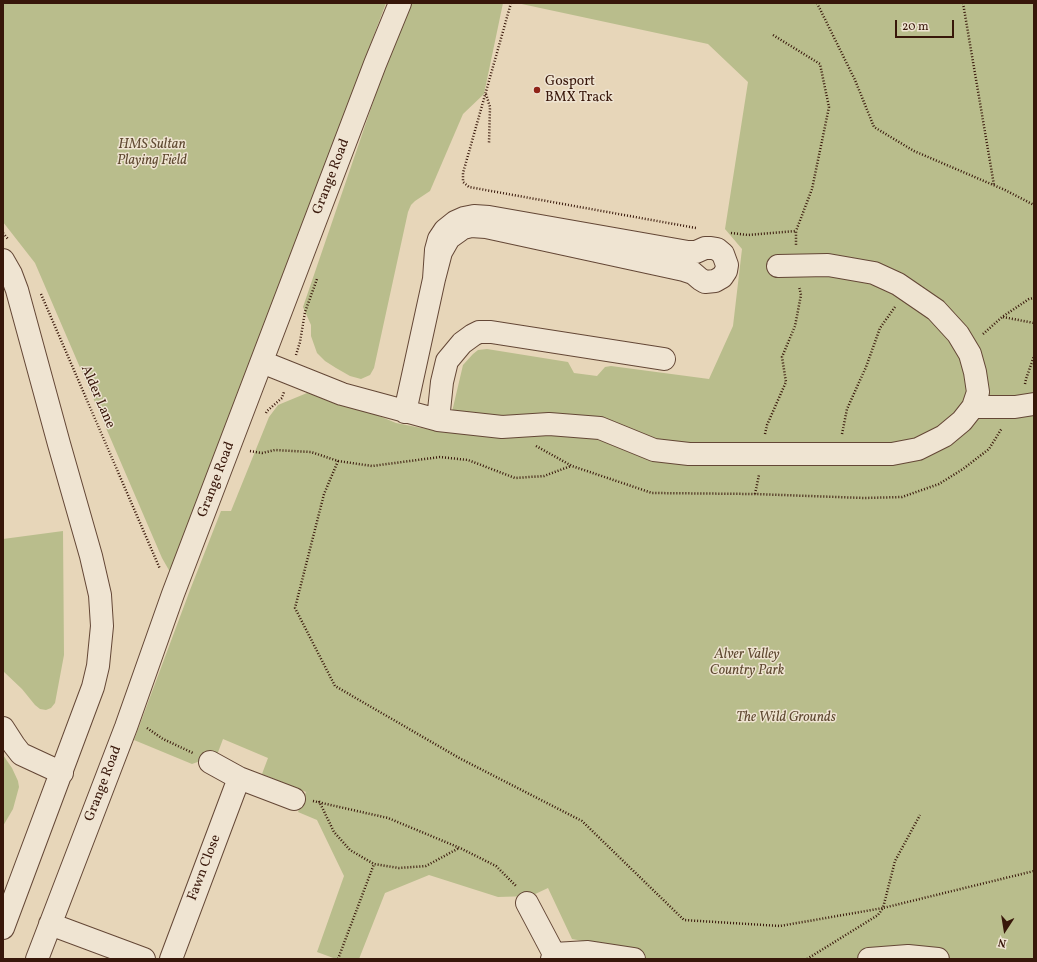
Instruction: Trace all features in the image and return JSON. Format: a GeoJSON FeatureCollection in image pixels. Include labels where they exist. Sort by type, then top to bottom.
{"type":"FeatureCollection","features":[{"type":"Feature","properties":{"kind":"street","name":"Grange Road"},"geometry":{"type":"LineString","coordinates":[[37,959],[126,727],[173,594],[375,64],[400,3]]}},
{"type":"Feature","properties":{"kind":"street"},"geometry":{"type":"LineString","coordinates":[[405,412],[441,252],[446,241],[463,228],[471,226],[486,227],[684,270],[693,273],[705,282],[714,281],[722,277],[726,271],[727,265],[723,254],[714,248],[708,248],[696,252],[688,252],[489,217],[474,216],[460,219],[450,226],[439,239],[436,250],[434,279]]}},
{"type":"Feature","properties":{"kind":"street"},"geometry":{"type":"LineString","coordinates":[[3,928],[86,708],[96,677],[101,636],[100,595],[91,556],[17,290],[11,274],[8,253]]}},
{"type":"Feature","properties":{"kind":"street"},"geometry":{"type":"LineString","coordinates":[[262,362],[342,394],[438,420],[502,427],[549,424],[600,428],[654,450],[689,454],[892,454],[918,449],[944,436],[962,421],[973,407],[978,392],[976,372],[970,354],[958,334],[936,310],[907,290],[874,273],[828,265],[787,266]]}},
{"type":"Feature","properties":{"kind":"street"},"geometry":{"type":"LineString","coordinates":[[438,420],[442,382],[448,361],[462,343],[479,332],[492,332],[664,359]]}},
{"type":"Feature","properties":{"kind":"street"},"geometry":{"type":"LineString","coordinates":[[973,407],[1015,407],[1030,404]]}},
{"type":"Feature","properties":{"kind":"street"},"geometry":{"type":"LineString","coordinates":[[3,728],[14,745],[24,756],[62,773]]}},
{"type":"Feature","properties":{"kind":"street"},"geometry":{"type":"LineString","coordinates":[[210,762],[239,778],[294,799]]}},
{"type":"Feature","properties":{"kind":"street","name":"Fawn Close"},"geometry":{"type":"LineString","coordinates":[[171,959],[239,778]]}},
{"type":"Feature","properties":{"kind":"street"},"geometry":{"type":"LineString","coordinates":[[527,903],[552,956],[588,952],[634,959]]}},
{"type":"Feature","properties":{"kind":"street"},"geometry":{"type":"LineString","coordinates":[[50,924],[144,959]]}},
{"type":"Feature","properties":{"kind":"street"},"geometry":{"type":"LineString","coordinates":[[869,959],[908,956],[938,959]]}},
{"type":"Feature","properties":{"kind":"path"},"geometry":{"type":"LineString","coordinates":[[512,3],[463,173],[463,182],[469,188],[698,228]]}},
{"type":"Feature","properties":{"kind":"path"},"geometry":{"type":"LineString","coordinates":[[817,3],[855,80],[874,127],[914,151],[994,185],[1034,205]]}},
{"type":"Feature","properties":{"kind":"path"},"geometry":{"type":"LineString","coordinates":[[963,3],[994,185]]}},
{"type":"Feature","properties":{"kind":"path"},"geometry":{"type":"LineString","coordinates":[[761,454],[767,425],[786,382],[782,357],[795,326],[801,295],[787,266],[796,232],[812,189],[829,107],[820,64],[773,35]]}},
{"type":"Feature","properties":{"kind":"path"},"geometry":{"type":"LineString","coordinates":[[486,94],[490,107],[489,143]]}},
{"type":"Feature","properties":{"kind":"path"},"geometry":{"type":"LineString","coordinates":[[727,233],[748,235],[796,232]]}},
{"type":"Feature","properties":{"kind":"path"},"geometry":{"type":"LineString","coordinates":[[3,233],[8,253]]}},
{"type":"Feature","properties":{"kind":"path"},"geometry":{"type":"LineString","coordinates":[[839,454],[847,409],[866,367],[880,328],[907,290]]}},
{"type":"Feature","properties":{"kind":"path","name":"Alder Lane"},"geometry":{"type":"LineString","coordinates":[[40,292],[163,574]]}},
{"type":"Feature","properties":{"kind":"path"},"geometry":{"type":"LineString","coordinates":[[968,350],[1002,317],[1029,299],[1034,298]]}},
{"type":"Feature","properties":{"kind":"path"},"geometry":{"type":"LineString","coordinates":[[1002,317],[1034,323]]}},
{"type":"Feature","properties":{"kind":"path"},"geometry":{"type":"LineString","coordinates":[[1030,404],[1025,389],[1026,379],[1034,356]]}},
{"type":"Feature","properties":{"kind":"path"},"geometry":{"type":"LineString","coordinates":[[250,451],[262,453],[275,450],[311,452],[338,461],[372,466],[440,458],[468,460],[515,478],[544,476],[572,466]]}},
{"type":"Feature","properties":{"kind":"path"},"geometry":{"type":"LineString","coordinates":[[338,461],[324,494],[295,608],[335,686],[461,759],[582,821],[684,920],[780,926],[883,908],[1034,871]]}},
{"type":"Feature","properties":{"kind":"path"},"geometry":{"type":"LineString","coordinates":[[147,728],[163,739],[210,762]]}},
{"type":"Feature","properties":{"kind":"path"},"geometry":{"type":"LineString","coordinates":[[294,799],[319,801],[388,818],[460,848],[496,866],[514,882],[527,903]]}},
{"type":"Feature","properties":{"kind":"path"},"geometry":{"type":"LineString","coordinates":[[319,801],[334,832],[350,850],[374,864],[399,868],[426,866],[460,848]]}},
{"type":"Feature","properties":{"kind":"path"},"geometry":{"type":"LineString","coordinates":[[807,959],[878,915],[883,908],[895,861],[920,815]]}},
{"type":"Feature","properties":{"kind":"path"},"geometry":{"type":"LineString","coordinates":[[338,959],[374,864]]}},
{"type":"Feature","properties":{"kind":"green space","name":"HMS Sultan Playing Field"},"geometry":{"type":"Polygon","coordinates":[[[3,3],[386,3],[231,416],[170,572],[162,558],[35,263],[3,222],[3,3]]]}},
{"type":"Feature","properties":{"kind":"green space"},"geometry":{"type":"Polygon","coordinates":[[[412,3],[503,3],[484,94],[463,114],[430,191],[415,201],[411,205],[408,212],[374,368],[370,375],[361,379],[350,376],[336,368],[325,361],[317,353],[311,336],[311,325],[303,307],[380,82],[412,3]]]}},
{"type":"Feature","properties":{"kind":"green space","name":"The Wild Grounds"},"geometry":{"type":"Polygon","coordinates":[[[517,3],[1034,3],[1034,959],[632,959],[627,949],[572,939],[548,888],[531,896],[498,897],[429,875],[385,893],[359,959],[336,959],[317,952],[344,876],[317,820],[298,812],[306,792],[262,774],[268,758],[223,739],[217,755],[192,764],[134,740],[221,511],[231,511],[269,417],[278,405],[307,393],[336,398],[396,423],[447,433],[463,365],[478,350],[487,349],[568,362],[574,373],[597,376],[605,367],[611,366],[709,379],[733,326],[742,249],[725,229],[748,82],[708,44],[517,3]]]}},
{"type":"Feature","properties":{"kind":"green space"},"geometry":{"type":"Polygon","coordinates":[[[63,531],[64,655],[55,703],[51,708],[46,710],[40,709],[35,705],[22,689],[3,671],[3,539],[63,531]]]}},
{"type":"Feature","properties":{"kind":"green space"},"geometry":{"type":"Polygon","coordinates":[[[3,755],[12,768],[19,787],[13,809],[3,826],[3,755]]]}},
{"type":"Feature","properties":{"kind":"place","name":"Gosport BMX Track"},"geometry":{"type":"Point","coordinates":[537,90]}},
{"type":"Feature","properties":{"kind":"park label","name":"Alver Valley Country Park"},"geometry":{"type":"Point","coordinates":[747,664]}}]}
